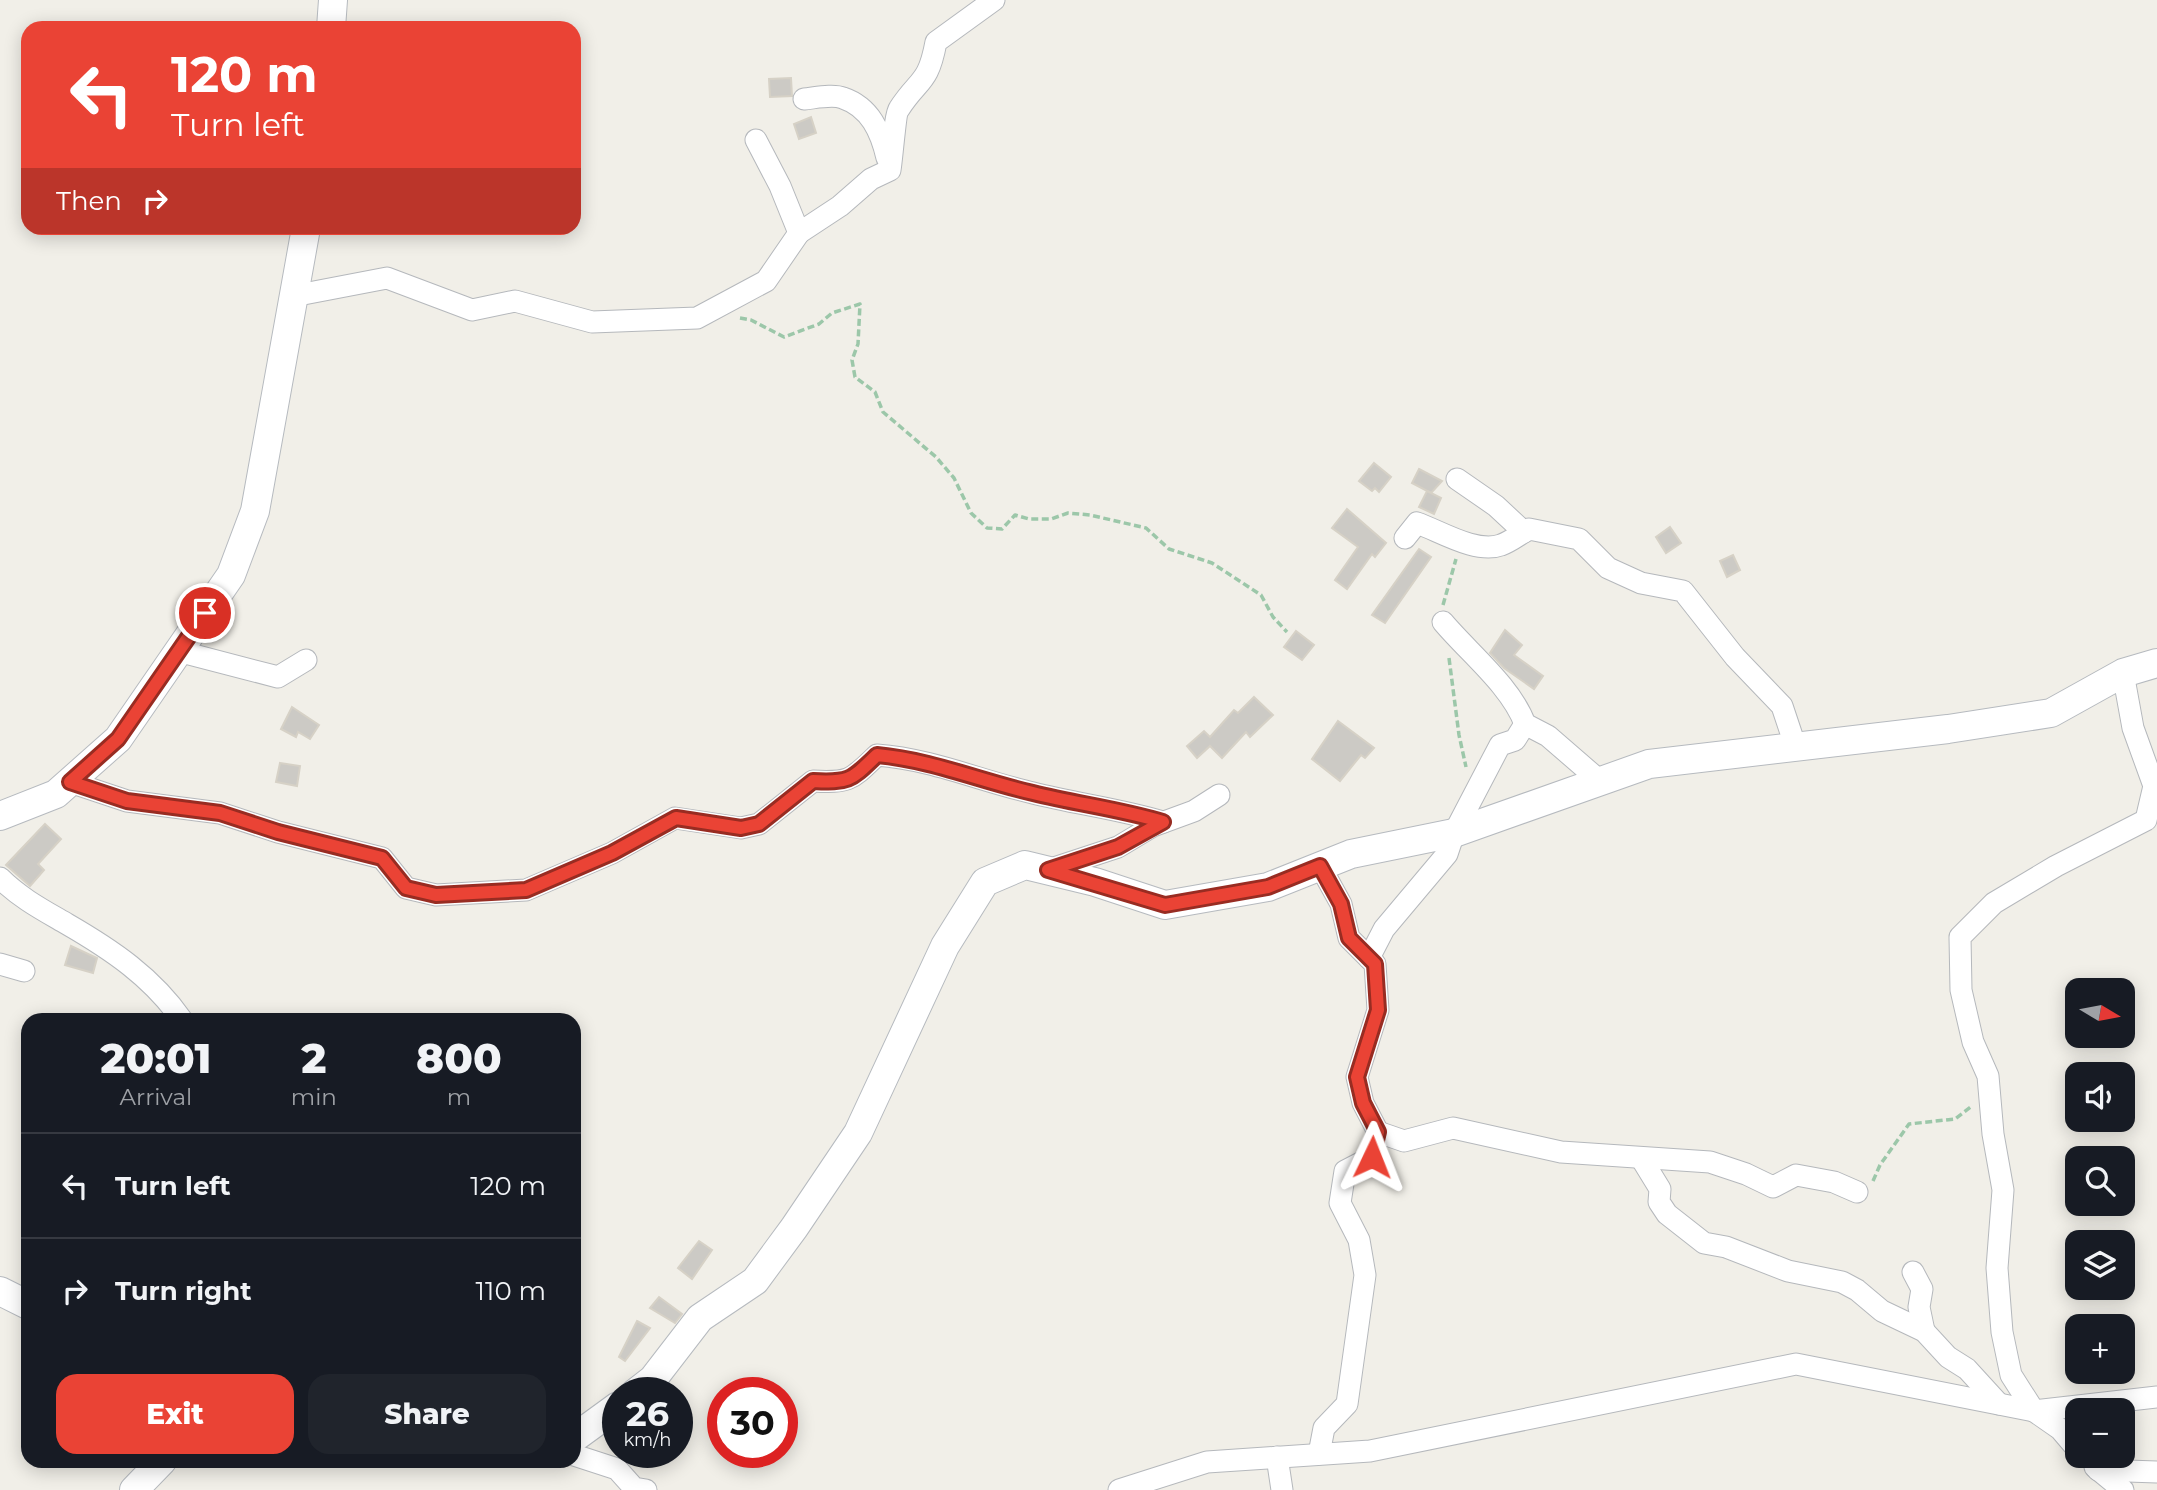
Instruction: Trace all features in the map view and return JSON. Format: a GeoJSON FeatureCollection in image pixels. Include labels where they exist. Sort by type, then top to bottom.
{"type":"FeatureCollection","features":[{"type":"Feature","properties":{"kind":"street"},"geometry":{"type":"LineString","coordinates":[[332,21],[333,0]]}},
{"type":"Feature","properties":{"kind":"street"},"geometry":{"type":"LineString","coordinates":[[890,170],[897,111],[921,85],[931,67],[936,42],[994,0]]}},
{"type":"Feature","properties":{"kind":"street"},"geometry":{"type":"LineString","coordinates":[[804,99],[842,97],[867,114],[881,132],[890,170]]}},
{"type":"Feature","properties":{"kind":"street"},"geometry":{"type":"LineString","coordinates":[[756,141],[780,186],[799,233]]}},
{"type":"Feature","properties":{"kind":"street"},"geometry":{"type":"LineString","coordinates":[[293,296],[387,278],[472,310],[515,301],[592,322],[697,318],[766,281],[799,233],[840,206],[871,179],[890,170]]}},
{"type":"Feature","properties":{"kind":"street"},"geometry":{"type":"LineString","coordinates":[[0,816],[56,794],[118,739],[231,575],[255,511],[305,235]]}},
{"type":"Feature","properties":{"kind":"street"},"geometry":{"type":"LineString","coordinates":[[1457,479],[1496,506],[1524,532]]}},
{"type":"Feature","properties":{"kind":"street"},"geometry":{"type":"LineString","coordinates":[[1405,538],[1417,523],[1460,543],[1499,547],[1529,529],[1579,539],[1608,568],[1642,583],[1683,592],[1735,657],[1782,706],[1796,748]]}},
{"type":"Feature","properties":{"kind":"street"},"geometry":{"type":"LineString","coordinates":[[1443,622],[1505,689],[1525,724],[1548,736],[1600,781]]}},
{"type":"Feature","properties":{"kind":"street"},"geometry":{"type":"LineString","coordinates":[[178,651],[278,677],[306,660]]}},
{"type":"Feature","properties":{"kind":"street"},"geometry":{"type":"LineString","coordinates":[[655,1377],[700,1318],[755,1281],[858,1133],[945,946],[985,882],[1025,865],[1165,905],[1268,887],[1351,855],[1454,833],[1649,764],[1796,748],[2051,713],[2123,673],[2157,663]]}},
{"type":"Feature","properties":{"kind":"street"},"geometry":{"type":"LineString","coordinates":[[2065,1435],[2034,1411],[2011,1375],[2002,1332],[1997,1268],[2003,1190],[1993,1135],[1988,1076],[1973,1042],[1961,990],[1960,937],[1994,903],[2056,866],[2146,820],[2154,786],[2133,728],[2123,673]]}},
{"type":"Feature","properties":{"kind":"street"},"geometry":{"type":"LineString","coordinates":[[1368,958],[1384,929],[1439,866],[1500,745],[1515,740],[1525,724]]}},
{"type":"Feature","properties":{"kind":"street"},"geometry":{"type":"LineString","coordinates":[[70,782],[127,801],[220,813],[278,832],[382,858],[406,888],[436,895],[526,890],[612,853],[676,818],[741,828],[759,824],[813,781],[843,782],[856,775],[877,755],[904,757],[1033,793],[1115,808],[1163,822]]}},
{"type":"Feature","properties":{"kind":"street"},"geometry":{"type":"LineString","coordinates":[[1048,870],[1118,847],[1163,822],[1194,811],[1219,795]]}},
{"type":"Feature","properties":{"kind":"street"},"geometry":{"type":"LineString","coordinates":[[1319,1454],[1324,1428],[1347,1404],[1365,1275],[1359,1240],[1340,1203],[1345,1171],[1372,1157],[1378,1132],[1363,1103],[1357,1077],[1378,1010],[1375,964],[1349,938],[1341,904],[1320,866]]}},
{"type":"Feature","properties":{"kind":"street"},"geometry":{"type":"LineString","coordinates":[[1,882],[30,904],[123,959],[162,992],[177,1013]]}},
{"type":"Feature","properties":{"kind":"street"},"geometry":{"type":"LineString","coordinates":[[0,964],[24,971]]}},
{"type":"Feature","properties":{"kind":"street"},"geometry":{"type":"LineString","coordinates":[[1378,1132],[1404,1141],[1453,1128],[1562,1152],[1710,1162],[1746,1174],[1773,1188],[1796,1175],[1866,1190]]}},
{"type":"Feature","properties":{"kind":"street"},"geometry":{"type":"LineString","coordinates":[[1641,1158],[1660,1189],[1660,1202],[1667,1213],[1704,1243],[1726,1247],[1788,1271],[1842,1282],[1882,1311],[1924,1331],[1948,1357],[1967,1369],[1999,1404]]}},
{"type":"Feature","properties":{"kind":"street"},"geometry":{"type":"LineString","coordinates":[[1913,1272],[1922,1289],[1919,1307],[1924,1331]]}},
{"type":"Feature","properties":{"kind":"street"},"geometry":{"type":"LineString","coordinates":[[0,1292],[21,1302]]}},
{"type":"Feature","properties":{"kind":"street"},"geometry":{"type":"LineString","coordinates":[[1119,1490],[1207,1462],[1370,1451],[1796,1364],[2034,1411],[2157,1397]]}},
{"type":"Feature","properties":{"kind":"street"},"geometry":{"type":"LineString","coordinates":[[581,1433],[602,1418]]}},
{"type":"Feature","properties":{"kind":"street"},"geometry":{"type":"LineString","coordinates":[[581,1457],[617,1469],[638,1489]]}},
{"type":"Feature","properties":{"kind":"street"},"geometry":{"type":"LineString","coordinates":[[1277,1457],[1282,1490]]}},
{"type":"Feature","properties":{"kind":"street"},"geometry":{"type":"LineString","coordinates":[[134,1490],[155,1468]]}},
{"type":"Feature","properties":{"kind":"street"},"geometry":{"type":"LineString","coordinates":[[2097,1468],[2123,1490]]}},
{"type":"Feature","properties":{"kind":"street"},"geometry":{"type":"LineString","coordinates":[[2128,1468],[2157,1472]]}},
{"type":"Feature","properties":{"kind":"path"},"geometry":{"type":"LineString","coordinates":[[716,308],[730,316],[751,320],[784,337],[819,324],[832,313],[860,304],[858,344],[852,360],[855,377],[875,392],[883,412],[936,457],[954,478],[971,513],[987,528],[1002,529],[1015,515],[1029,519],[1051,519],[1068,513],[1108,518],[1146,528],[1169,549],[1212,563],[1261,595],[1287,632]]}},
{"type":"Feature","properties":{"kind":"path"},"geometry":{"type":"LineString","coordinates":[[1454,539],[1456,560],[1443,600],[1443,622],[1459,735],[1472,799]]}},
{"type":"Feature","properties":{"kind":"path"},"geometry":{"type":"LineString","coordinates":[[1866,1190],[1909,1124],[1955,1119],[1989,1090]]}},
{"type":"Feature","properties":{"kind":"building"},"geometry":{"type":"Polygon","coordinates":[[[791,78],[792,96],[770,97],[769,79],[791,78]]]}},
{"type":"Feature","properties":{"kind":"building"},"geometry":{"type":"Polygon","coordinates":[[[811,117],[816,133],[799,139],[794,124],[811,117]]]}},
{"type":"Feature","properties":{"kind":"building"},"geometry":{"type":"Polygon","coordinates":[[[1374,463],[1391,477],[1379,492],[1375,488],[1372,491],[1359,481],[1374,463]]]}},
{"type":"Feature","properties":{"kind":"building"},"geometry":{"type":"Polygon","coordinates":[[[1419,469],[1442,481],[1431,493],[1412,483],[1419,469]]]}},
{"type":"Feature","properties":{"kind":"building"},"geometry":{"type":"Polygon","coordinates":[[[1427,491],[1441,498],[1434,514],[1419,507],[1427,491]]]}},
{"type":"Feature","properties":{"kind":"building"},"geometry":{"type":"Polygon","coordinates":[[[1347,509],[1386,543],[1375,557],[1372,554],[1347,589],[1335,580],[1358,547],[1332,528],[1347,509]]]}},
{"type":"Feature","properties":{"kind":"building"},"geometry":{"type":"Polygon","coordinates":[[[1670,527],[1681,543],[1666,553],[1656,537],[1670,527]]]}},
{"type":"Feature","properties":{"kind":"building"},"geometry":{"type":"Polygon","coordinates":[[[1419,549],[1431,557],[1385,623],[1372,615],[1419,549]]]}},
{"type":"Feature","properties":{"kind":"building"},"geometry":{"type":"Polygon","coordinates":[[[1733,555],[1740,570],[1727,577],[1720,561],[1733,555]]]}},
{"type":"Feature","properties":{"kind":"building"},"geometry":{"type":"Polygon","coordinates":[[[1505,630],[1522,645],[1514,655],[1543,676],[1534,689],[1504,668],[1490,653],[1505,630]]]}},
{"type":"Feature","properties":{"kind":"building"},"geometry":{"type":"Polygon","coordinates":[[[1296,631],[1314,645],[1302,660],[1284,647],[1296,631]]]}},
{"type":"Feature","properties":{"kind":"building"},"geometry":{"type":"Polygon","coordinates":[[[1254,697],[1273,715],[1250,737],[1246,732],[1222,758],[1210,746],[1197,758],[1187,746],[1204,731],[1210,737],[1234,710],[1238,713],[1254,697]]]}},
{"type":"Feature","properties":{"kind":"building"},"geometry":{"type":"Polygon","coordinates":[[[292,707],[319,725],[310,739],[298,732],[296,737],[281,729],[292,707]]]}},
{"type":"Feature","properties":{"kind":"building"},"geometry":{"type":"Polygon","coordinates":[[[1338,721],[1374,748],[1365,758],[1361,755],[1340,781],[1312,759],[1338,721]]]}},
{"type":"Feature","properties":{"kind":"building"},"geometry":{"type":"Polygon","coordinates":[[[280,763],[300,766],[297,786],[276,782],[280,763]]]}},
{"type":"Feature","properties":{"kind":"building"},"geometry":{"type":"Polygon","coordinates":[[[45,824],[61,839],[38,864],[44,870],[30,886],[6,865],[45,824]]]}},
{"type":"Feature","properties":{"kind":"building"},"geometry":{"type":"Polygon","coordinates":[[[71,946],[97,958],[93,973],[65,965],[71,946]]]}},
{"type":"Feature","properties":{"kind":"building"},"geometry":{"type":"Polygon","coordinates":[[[699,1241],[712,1250],[692,1279],[678,1268],[699,1241]]]}},
{"type":"Feature","properties":{"kind":"building"},"geometry":{"type":"Polygon","coordinates":[[[659,1297],[682,1314],[675,1323],[650,1308],[659,1297]]]}},
{"type":"Feature","properties":{"kind":"building"},"geometry":{"type":"Polygon","coordinates":[[[637,1321],[650,1328],[625,1361],[619,1357],[637,1321]]]}},
{"type":"Feature","properties":{"kind":"route"},"geometry":{"type":"LineString","coordinates":[[205,613],[118,739],[70,782],[127,801],[220,813],[278,832],[382,858],[406,888],[436,895],[526,890],[612,853],[676,818],[741,828],[759,824],[813,781],[843,782],[856,775],[877,755],[904,757],[1033,793],[1115,808],[1163,822],[1118,847],[1065,862],[1048,870],[1165,905],[1268,887],[1320,866],[1341,904],[1349,938],[1375,964],[1378,1010],[1357,1077],[1363,1103],[1378,1132],[1372,1157]]}}]}
